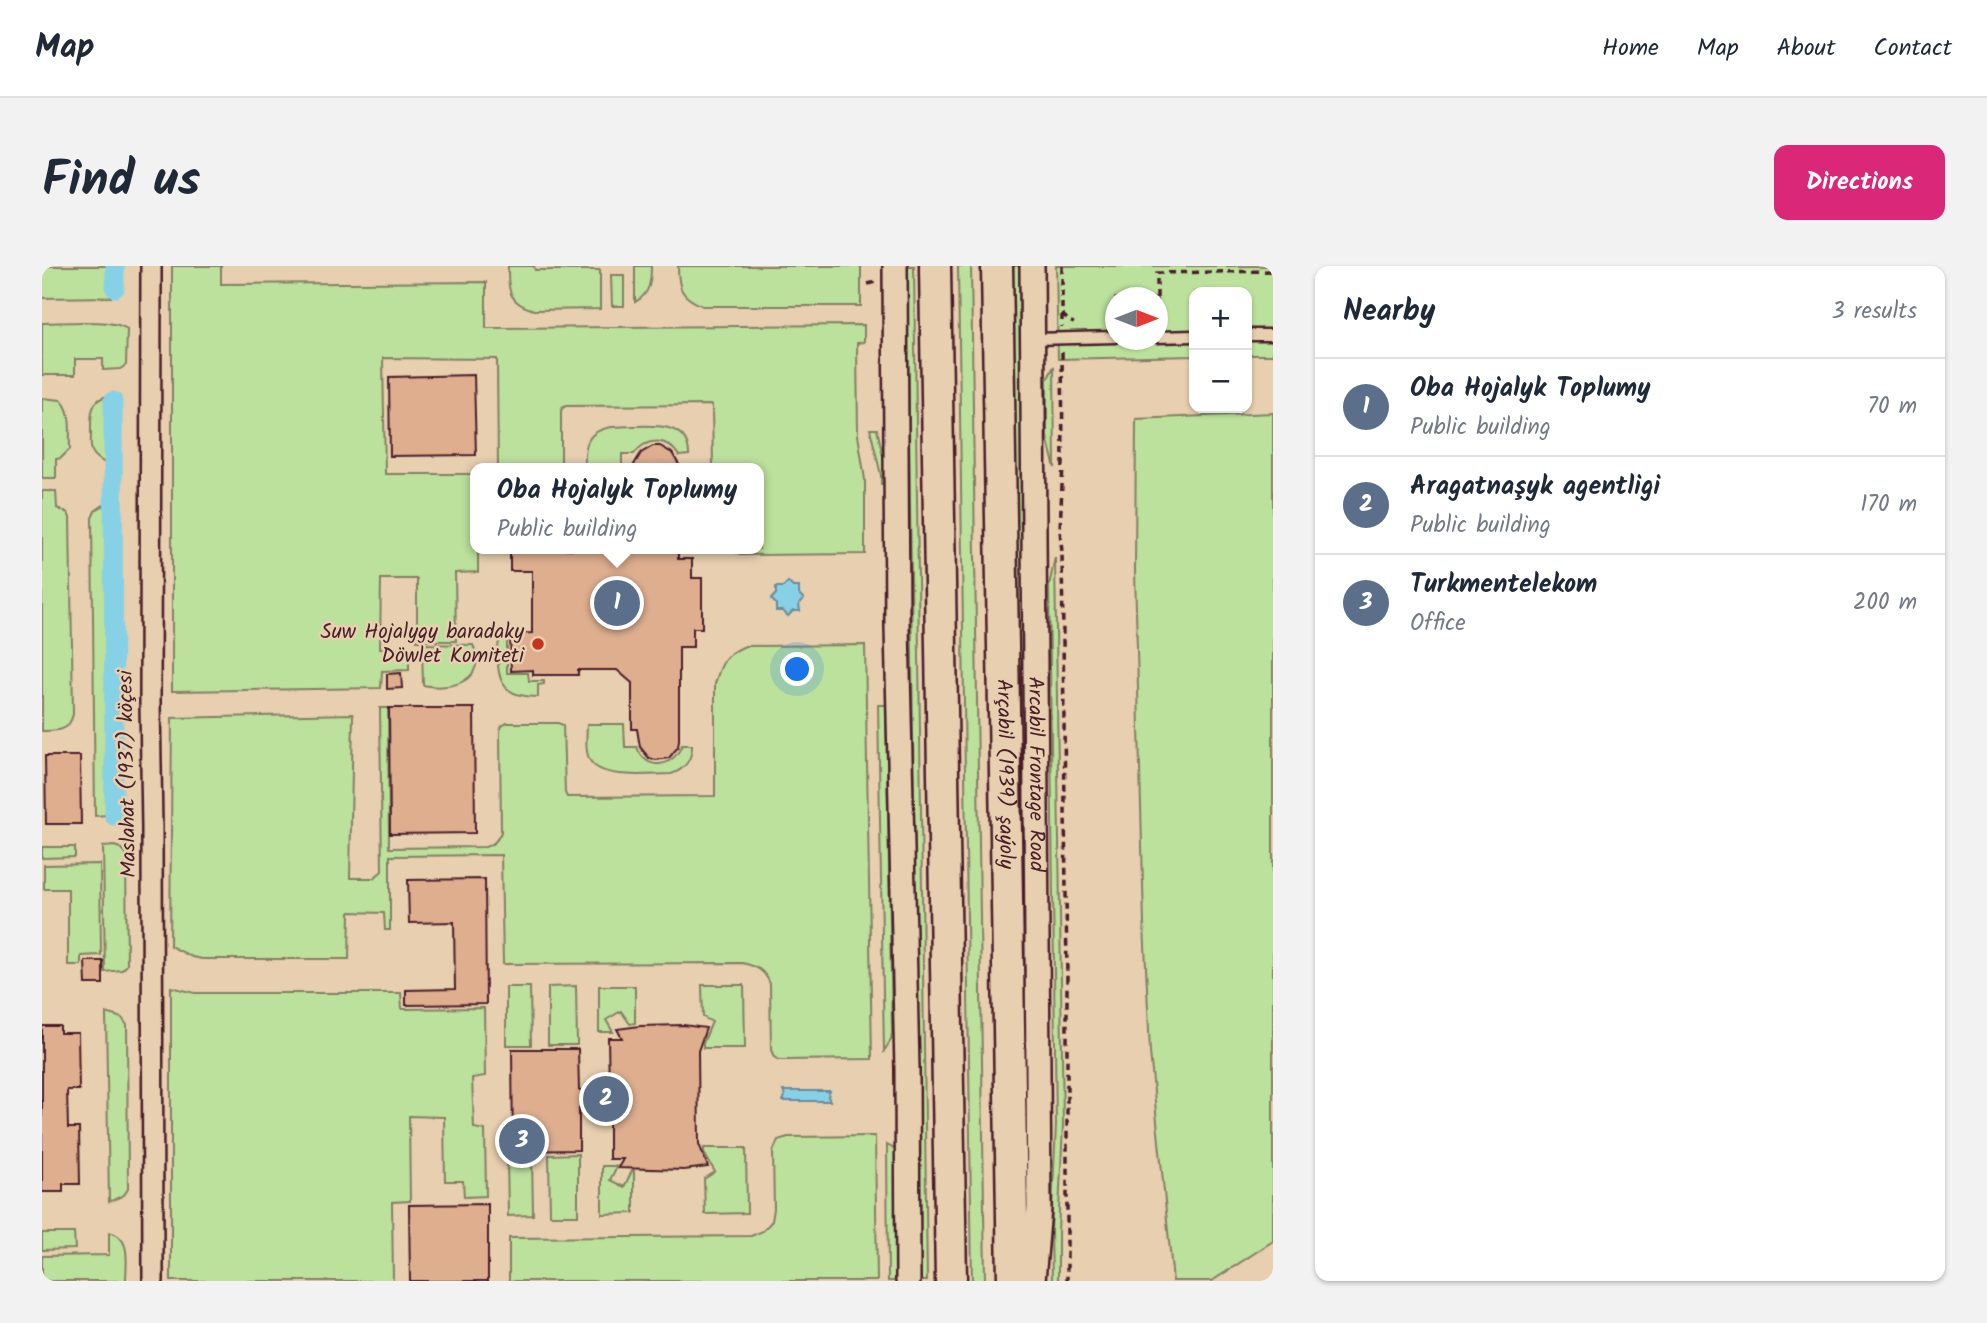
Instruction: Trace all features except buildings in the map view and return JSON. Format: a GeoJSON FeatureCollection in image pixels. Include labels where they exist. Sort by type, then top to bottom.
{"type":"FeatureCollection","features":[{"type":"Feature","properties":{"kind":"main road"},"geometry":{"type":"LineString","coordinates":[[935,266],[951,1281]]}},
{"type":"Feature","properties":{"kind":"main road","name":"Arçabil (1939) şaýoly"},"geometry":{"type":"LineString","coordinates":[[997,266],[1013,1281]]}},
{"type":"Feature","properties":{"kind":"street","name":"Maslahat (1937) köçesi"},"geometry":{"type":"LineString","coordinates":[[151,266],[153,1281]]}},
{"type":"Feature","properties":{"kind":"street"},"geometry":{"type":"LineString","coordinates":[[895,266],[897,627],[907,1069],[908,1281]]}},
{"type":"Feature","properties":{"kind":"street","name":"Arcabil Frontage Road"},"geometry":{"type":"LineString","coordinates":[[1032,266],[1040,1208],[1033,1281]]}},
{"type":"Feature","properties":{"kind":"lane"},"geometry":{"type":"LineString","coordinates":[[1252,335],[1273,335]]}},
{"type":"Feature","properties":{"kind":"lane"},"geometry":{"type":"LineString","coordinates":[[1168,337],[1189,336]]}},
{"type":"Feature","properties":{"kind":"lane"},"geometry":{"type":"LineString","coordinates":[[1033,339],[1105,337]]}},
{"type":"Feature","properties":{"kind":"path"},"geometry":{"type":"LineString","coordinates":[[1062,266],[1063,463],[1060,530],[1068,977],[1067,1281]]}},
{"type":"Feature","properties":{"kind":"path"},"geometry":{"type":"LineString","coordinates":[[1157,287],[1157,272],[1273,271]]}},
{"type":"Feature","properties":{"kind":"green space"},"geometry":{"type":"Polygon","coordinates":[[[42,266],[111,266],[111,297],[42,298],[42,266]]]}},
{"type":"Feature","properties":{"kind":"green space"},"geometry":{"type":"Polygon","coordinates":[[[172,266],[221,266],[221,284],[486,282],[486,328],[864,325],[864,342],[857,343],[858,435],[865,480],[865,554],[743,555],[740,554],[764,554],[764,463],[713,463],[712,405],[566,406],[561,412],[561,463],[498,463],[497,359],[383,358],[385,474],[470,474],[470,554],[478,554],[478,572],[455,573],[456,641],[417,641],[417,579],[381,579],[380,648],[409,649],[409,670],[382,671],[381,688],[172,691],[172,266]]]}},
{"type":"Feature","properties":{"kind":"green space"},"geometry":{"type":"Polygon","coordinates":[[[508,266],[534,266],[535,270],[600,270],[600,309],[534,310],[525,307],[511,294],[508,266]]]}},
{"type":"Feature","properties":{"kind":"green space"},"geometry":{"type":"Polygon","coordinates":[[[635,266],[651,266],[651,277],[644,295],[635,302],[635,266]]]}},
{"type":"Feature","properties":{"kind":"green space"},"geometry":{"type":"Polygon","coordinates":[[[678,266],[861,266],[861,306],[703,306],[682,291],[678,266]]]}},
{"type":"Feature","properties":{"kind":"green space"},"geometry":{"type":"Polygon","coordinates":[[[907,266],[914,266],[927,1281],[920,1281],[907,266]]]}},
{"type":"Feature","properties":{"kind":"green space"},"geometry":{"type":"Polygon","coordinates":[[[958,266],[971,266],[985,1281],[972,1281],[958,266]]]}},
{"type":"Feature","properties":{"kind":"green space"},"geometry":{"type":"Polygon","coordinates":[[[1010,266],[1019,266],[1027,904],[1018,904],[1010,266]]]}},
{"type":"Feature","properties":{"kind":"green space"},"geometry":{"type":"Polygon","coordinates":[[[1056,266],[1273,266],[1273,355],[1252,355],[1252,287],[1189,287],[1189,356],[1058,359],[1056,266]]]}},
{"type":"Feature","properties":{"kind":"green space"},"geometry":{"type":"Polygon","coordinates":[[[611,275],[624,275],[624,306],[612,306],[611,275]]]}},
{"type":"Feature","properties":{"kind":"green space"},"geometry":{"type":"Polygon","coordinates":[[[99,322],[127,329],[126,365],[120,369],[103,370],[103,359],[75,359],[75,375],[42,375],[42,323],[99,322]]]}},
{"type":"Feature","properties":{"kind":"green space"},"geometry":{"type":"Polygon","coordinates":[[[1054,366],[1055,468],[1047,437],[1047,380],[1054,366]]]}},
{"type":"Feature","properties":{"kind":"green space"},"geometry":{"type":"Polygon","coordinates":[[[108,396],[108,815],[95,816],[92,518],[95,511],[105,504],[105,463],[92,451],[91,422],[94,405],[108,396]]]}},
{"type":"Feature","properties":{"kind":"green space"},"geometry":{"type":"Polygon","coordinates":[[[42,398],[61,400],[69,416],[70,449],[56,459],[56,478],[42,478],[42,398]]]}},
{"type":"Feature","properties":{"kind":"green space"},"geometry":{"type":"Polygon","coordinates":[[[1273,413],[1273,1241],[1212,1281],[1173,1281],[1150,1052],[1144,924],[1135,570],[1136,419],[1273,413]]]}},
{"type":"Feature","properties":{"kind":"green space"},"geometry":{"type":"Polygon","coordinates":[[[661,426],[672,429],[681,434],[687,443],[689,455],[679,456],[669,445],[651,442],[634,454],[622,454],[622,463],[585,463],[588,440],[603,429],[661,426]]]}},
{"type":"Feature","properties":{"kind":"green space"},"geometry":{"type":"Polygon","coordinates":[[[870,429],[877,429],[887,484],[881,484],[870,429]]]}},
{"type":"Feature","properties":{"kind":"green space"},"geometry":{"type":"Polygon","coordinates":[[[42,491],[56,491],[57,508],[68,513],[70,518],[73,714],[69,724],[53,731],[42,731],[42,491]]]}},
{"type":"Feature","properties":{"kind":"green space"},"geometry":{"type":"Polygon","coordinates":[[[1055,557],[1063,1125],[1058,1281],[1052,1281],[1051,1231],[1056,1125],[1049,586],[1055,557]]]}},
{"type":"Feature","properties":{"kind":"green space"},"geometry":{"type":"Polygon","coordinates":[[[507,636],[507,673],[528,673],[529,681],[544,681],[544,684],[538,685],[538,697],[514,693],[504,685],[499,671],[498,644],[507,636]]]}},
{"type":"Feature","properties":{"kind":"green space"},"geometry":{"type":"Polygon","coordinates":[[[422,644],[473,645],[476,657],[471,675],[455,684],[423,685],[422,644]]]}},
{"type":"Feature","properties":{"kind":"green space"},"geometry":{"type":"Polygon","coordinates":[[[865,645],[872,1059],[779,1060],[774,1057],[771,1050],[770,984],[763,972],[747,964],[503,964],[501,855],[390,856],[390,930],[385,930],[384,913],[350,912],[349,959],[202,959],[170,946],[172,718],[353,714],[350,878],[374,878],[382,871],[380,708],[388,708],[389,848],[485,847],[495,842],[501,832],[500,731],[507,723],[563,725],[567,797],[715,796],[715,684],[728,656],[745,646],[865,645]]]}},
{"type":"Feature","properties":{"kind":"green space"},"geometry":{"type":"Polygon","coordinates":[[[878,705],[886,705],[892,1033],[884,1051],[878,705]]]}},
{"type":"Feature","properties":{"kind":"green space"},"geometry":{"type":"Polygon","coordinates":[[[587,724],[624,724],[625,747],[637,747],[641,755],[653,763],[660,764],[672,759],[682,745],[692,745],[691,755],[680,770],[671,774],[616,774],[597,768],[591,762],[587,753],[587,724]]]}},
{"type":"Feature","properties":{"kind":"green space"},"geometry":{"type":"Polygon","coordinates":[[[114,846],[126,853],[127,965],[122,970],[105,972],[103,847],[114,846]]]}},
{"type":"Feature","properties":{"kind":"green space"},"geometry":{"type":"Polygon","coordinates":[[[42,847],[75,847],[75,857],[42,858],[42,847]]]}},
{"type":"Feature","properties":{"kind":"green space"},"geometry":{"type":"Polygon","coordinates":[[[100,864],[101,955],[81,956],[81,965],[68,965],[68,889],[44,889],[44,865],[100,864]]]}},
{"type":"Feature","properties":{"kind":"green space"},"geometry":{"type":"Polygon","coordinates":[[[702,985],[744,985],[745,1048],[703,1048],[712,1022],[703,1017],[702,985]]]}},
{"type":"Feature","properties":{"kind":"green space"},"geometry":{"type":"Polygon","coordinates":[[[576,986],[577,1045],[548,1045],[548,987],[576,986]]]}},
{"type":"Feature","properties":{"kind":"green space"},"geometry":{"type":"Polygon","coordinates":[[[599,986],[635,986],[635,1023],[630,1024],[621,1011],[606,1020],[613,1032],[599,1032],[599,986]]]}},
{"type":"Feature","properties":{"kind":"green space"},"geometry":{"type":"Polygon","coordinates":[[[171,987],[195,993],[401,993],[402,1009],[484,1008],[485,1076],[472,1078],[474,1128],[485,1130],[486,1196],[464,1197],[463,1181],[445,1181],[444,1117],[409,1116],[410,1201],[392,1202],[393,1281],[171,1281],[171,987]]]}},
{"type":"Feature","properties":{"kind":"green space"},"geometry":{"type":"Polygon","coordinates":[[[506,987],[530,987],[531,1045],[506,1045],[506,987]]]}},
{"type":"Feature","properties":{"kind":"green space"},"geometry":{"type":"Polygon","coordinates":[[[106,1013],[122,1018],[127,1025],[128,1189],[124,1195],[109,1202],[106,1013]]]}},
{"type":"Feature","properties":{"kind":"green space"},"geometry":{"type":"Polygon","coordinates":[[[875,1136],[877,1281],[509,1281],[509,1238],[751,1236],[763,1231],[772,1221],[773,1152],[778,1140],[788,1137],[875,1136]]]}},
{"type":"Feature","properties":{"kind":"green space"},"geometry":{"type":"Polygon","coordinates":[[[887,1145],[896,1150],[897,1157],[898,1281],[888,1281],[887,1145]]]}},
{"type":"Feature","properties":{"kind":"green space"},"geometry":{"type":"Polygon","coordinates":[[[704,1148],[746,1148],[747,1213],[705,1214],[704,1179],[715,1172],[704,1148]]]}},
{"type":"Feature","properties":{"kind":"green space"},"geometry":{"type":"Polygon","coordinates":[[[578,1154],[578,1215],[550,1215],[549,1155],[578,1154]]]}},
{"type":"Feature","properties":{"kind":"green space"},"geometry":{"type":"Polygon","coordinates":[[[507,1155],[532,1155],[533,1215],[508,1216],[507,1155]]]}},
{"type":"Feature","properties":{"kind":"green space"},"geometry":{"type":"Polygon","coordinates":[[[602,1166],[617,1166],[610,1180],[624,1187],[634,1171],[634,1213],[602,1214],[602,1166]]]}},
{"type":"Feature","properties":{"kind":"green space"},"geometry":{"type":"Polygon","coordinates":[[[109,1232],[121,1239],[124,1245],[127,1258],[126,1281],[42,1281],[42,1256],[109,1255],[109,1232]]]}},
{"type":"Feature","properties":{"kind":"green space"},"geometry":{"type":"Polygon","coordinates":[[[42,1233],[74,1233],[75,1249],[42,1250],[42,1233]]]}},
{"type":"Feature","properties":{"kind":"water"},"geometry":{"type":"Polygon","coordinates":[[[788,582],[793,587],[799,587],[799,594],[804,599],[799,604],[800,611],[793,611],[788,616],[783,611],[776,611],[776,604],[771,599],[776,594],[776,587],[783,587],[788,582]]]}},
{"type":"Feature","properties":{"kind":"water"},"geometry":{"type":"Polygon","coordinates":[[[783,1091],[830,1091],[830,1101],[783,1101],[783,1091]]]}},
{"type":"Feature","properties":{"kind":"waterway"},"geometry":{"type":"LineString","coordinates":[[115,266],[115,288]]}},
{"type":"Feature","properties":{"kind":"waterway"},"geometry":{"type":"LineString","coordinates":[[113,401],[114,816]]}},
{"type":"Feature","properties":{"kind":"place","name":"Oba Hojalyk Toplumy"},"geometry":{"type":"Point","coordinates":[617,603]}},
{"type":"Feature","properties":{"kind":"place","name":"Suw Hojalygy baradaky Döwlet Komiteti"},"geometry":{"type":"Point","coordinates":[538,644]}},
{"type":"Feature","properties":{"kind":"place","name":"Aragatnaşyk agentligi"},"geometry":{"type":"Point","coordinates":[606,1099]}},
{"type":"Feature","properties":{"kind":"place","name":"Turkmentelekom"},"geometry":{"type":"Point","coordinates":[522,1141]}}]}
